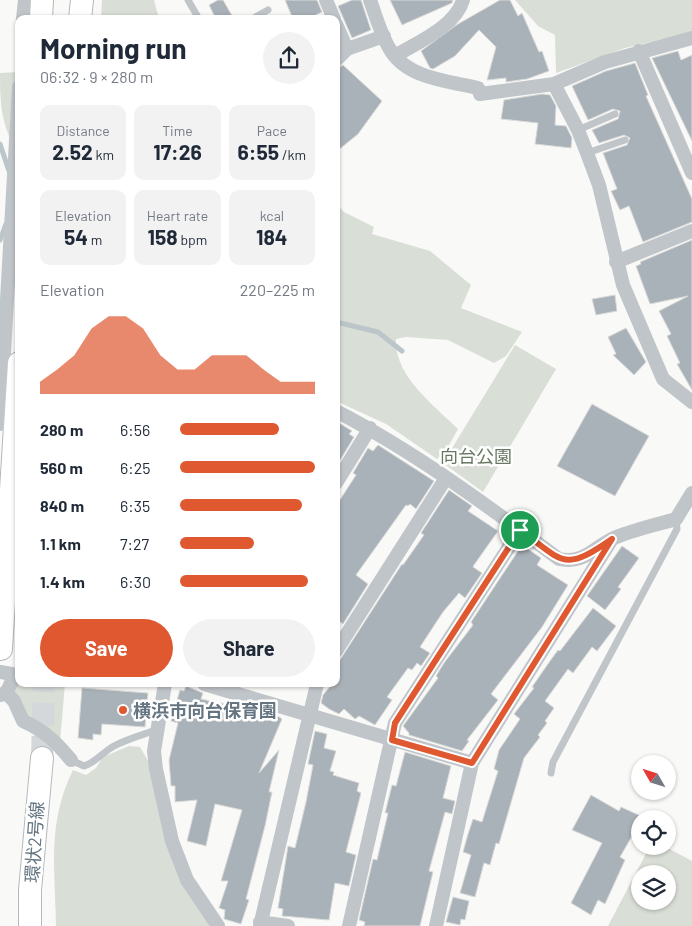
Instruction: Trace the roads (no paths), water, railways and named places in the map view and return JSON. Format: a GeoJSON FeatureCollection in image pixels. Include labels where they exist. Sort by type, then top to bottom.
{"type":"FeatureCollection","features":[{"type":"Feature","properties":{"kind":"main road"},"geometry":{"type":"LineString","coordinates":[[41,15],[42,0]]}},
{"type":"Feature","properties":{"kind":"main road"},"geometry":{"type":"LineString","coordinates":[[80,15],[82,0]]}},
{"type":"Feature","properties":{"kind":"main road"},"geometry":{"type":"LineString","coordinates":[[1,649],[15,424]]}},
{"type":"Feature","properties":{"kind":"main road","name":"環状2号線"},"geometry":{"type":"LineString","coordinates":[[30,926],[30,890],[42,758]]}},
{"type":"Feature","properties":{"kind":"street"},"geometry":{"type":"LineString","coordinates":[[23,15],[25,0]]}},
{"type":"Feature","properties":{"kind":"street"},"geometry":{"type":"LineString","coordinates":[[326,0],[332,15]]}},
{"type":"Feature","properties":{"kind":"street"},"geometry":{"type":"LineString","coordinates":[[370,0],[384,36],[395,56],[423,76],[478,88],[480,94],[554,84],[605,62],[639,51],[692,38]]}},
{"type":"Feature","properties":{"kind":"street"},"geometry":{"type":"LineString","coordinates":[[395,56],[442,27],[460,10],[463,0]]}},
{"type":"Feature","properties":{"kind":"street"},"geometry":{"type":"LineString","coordinates":[[340,33],[347,49]]}},
{"type":"Feature","properties":{"kind":"street"},"geometry":{"type":"LineString","coordinates":[[340,56],[347,49],[384,36]]}},
{"type":"Feature","properties":{"kind":"street"},"geometry":{"type":"LineString","coordinates":[[639,51],[692,173]]}},
{"type":"Feature","properties":{"kind":"street"},"geometry":{"type":"LineString","coordinates":[[554,84],[578,130],[599,185],[623,285],[664,379],[692,402]]}},
{"type":"Feature","properties":{"kind":"street"},"geometry":{"type":"LineString","coordinates":[[0,424],[15,158]]}},
{"type":"Feature","properties":{"kind":"street"},"geometry":{"type":"LineString","coordinates":[[616,262],[691,235]]}},
{"type":"Feature","properties":{"kind":"street"},"geometry":{"type":"LineString","coordinates":[[340,413],[370,428],[446,478],[559,559],[572,562],[590,555],[612,539],[676,519],[692,493]]}},
{"type":"Feature","properties":{"kind":"street"},"geometry":{"type":"LineString","coordinates":[[340,477],[370,428]]}},
{"type":"Feature","properties":{"kind":"street"},"geometry":{"type":"LineString","coordinates":[[340,646],[446,478]]}},
{"type":"Feature","properties":{"kind":"street"},"geometry":{"type":"LineString","coordinates":[[349,926],[395,723],[520,530]]}},
{"type":"Feature","properties":{"kind":"street"},"geometry":{"type":"LineString","coordinates":[[436,926],[472,763],[612,539]]}},
{"type":"Feature","properties":{"kind":"street"},"geometry":{"type":"LineString","coordinates":[[0,672],[12,674],[14,678],[3,694],[14,701],[24,721],[55,740],[71,760]]}},
{"type":"Feature","properties":{"kind":"street"},"geometry":{"type":"LineString","coordinates":[[164,687],[154,751],[156,769],[172,841],[187,880],[218,926]]}},
{"type":"Feature","properties":{"kind":"street"},"geometry":{"type":"LineString","coordinates":[[223,687],[309,715],[472,763]]}},
{"type":"Feature","properties":{"kind":"street"},"geometry":{"type":"LineString","coordinates":[[288,926],[260,924],[316,687]]}},
{"type":"Feature","properties":{"kind":"lane"},"geometry":{"type":"LineString","coordinates":[[188,0],[197,15]]}},
{"type":"Feature","properties":{"kind":"lane"},"geometry":{"type":"LineString","coordinates":[[259,15],[268,10]]}},
{"type":"Feature","properties":{"kind":"lane"},"geometry":{"type":"LineString","coordinates":[[578,130],[614,114]]}},
{"type":"Feature","properties":{"kind":"lane"},"geometry":{"type":"LineString","coordinates":[[587,154],[625,140]]}},
{"type":"Feature","properties":{"kind":"lane"},"geometry":{"type":"LineString","coordinates":[[551,773],[553,762],[676,529],[676,519]]}},
{"type":"Feature","properties":{"kind":"lane"},"geometry":{"type":"LineString","coordinates":[[71,760],[84,766],[92,764],[99,755],[116,745],[156,730]]}},
{"type":"Feature","properties":{"kind":"waterway"},"geometry":{"type":"LineString","coordinates":[[0,144],[9,171]]}},
{"type":"Feature","properties":{"kind":"waterway"},"geometry":{"type":"LineString","coordinates":[[0,240],[6,224]]}},
{"type":"Feature","properties":{"kind":"waterway"},"geometry":{"type":"LineString","coordinates":[[340,323],[378,332],[402,351]]}},
{"type":"Feature","properties":{"kind":"tunnel"},"geometry":{"type":"LineString","coordinates":[[42,758],[44,687]]}},
{"type":"Feature","properties":{"kind":"place","name":"横浜市向台保育園"},"geometry":{"type":"Point","coordinates":[123,710]}},
{"type":"Feature","properties":{"kind":"park label","name":"向台公園"},"geometry":{"type":"Point","coordinates":[476,456]}}]}
